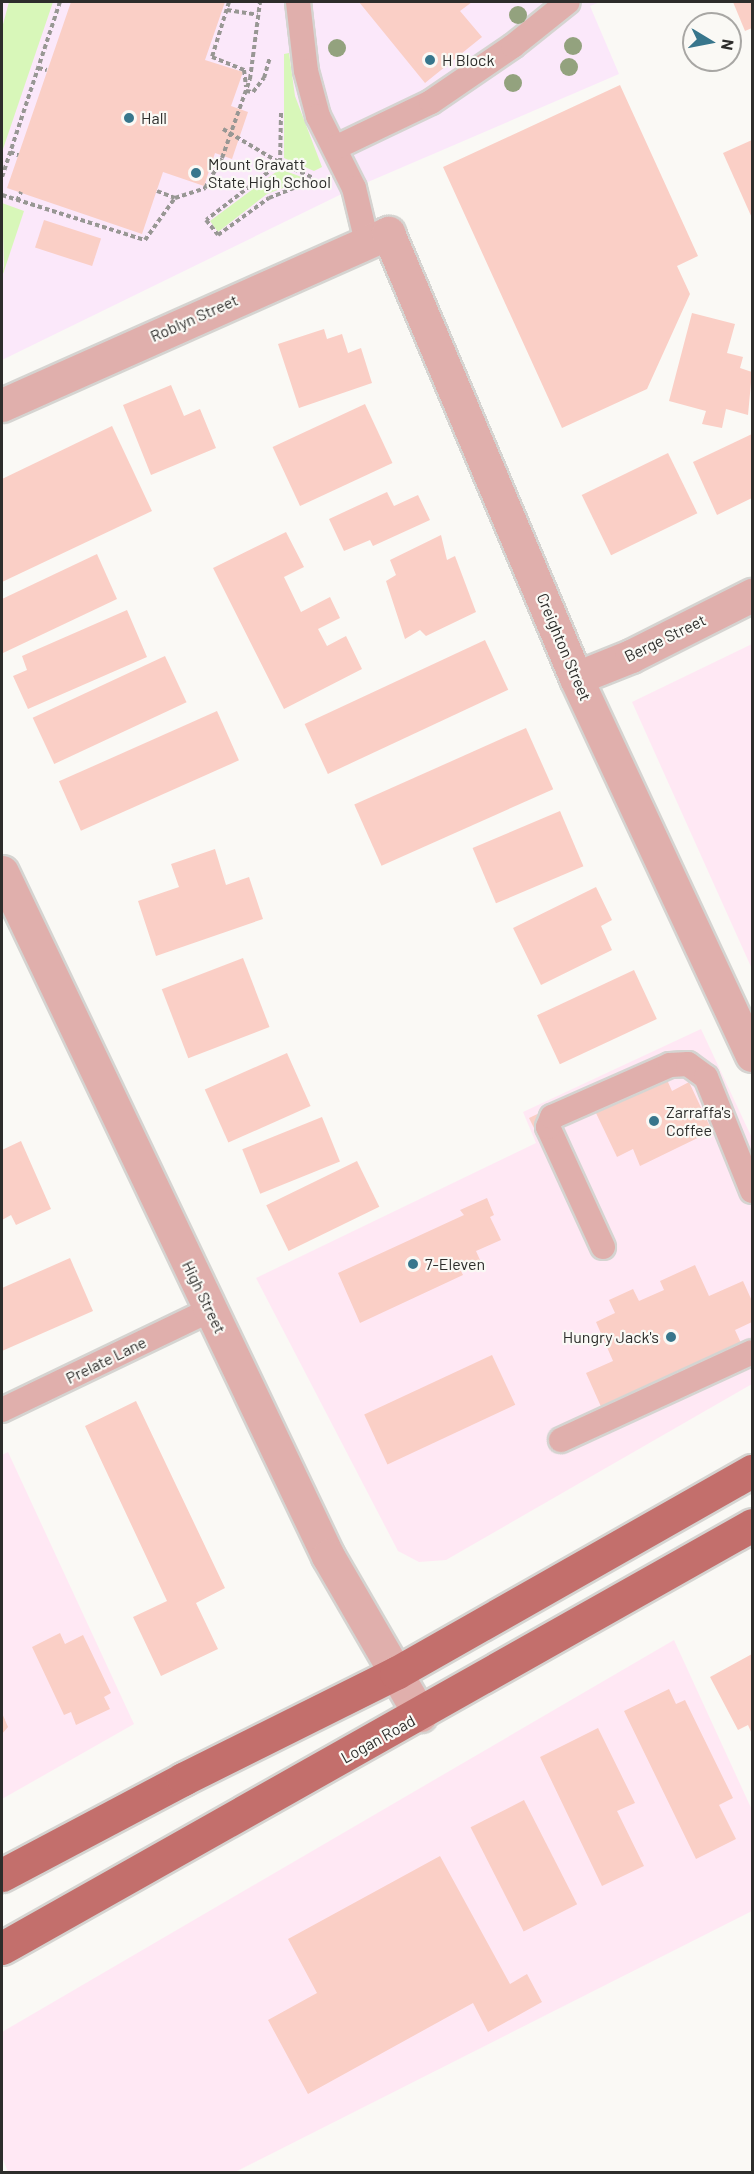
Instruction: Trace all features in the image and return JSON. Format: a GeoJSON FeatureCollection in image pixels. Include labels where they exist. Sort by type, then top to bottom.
{"type":"FeatureCollection","features":[{"type":"Feature","properties":{"kind":"main road"},"geometry":{"type":"LineString","coordinates":[[2,1875],[183,1779],[396,1674],[753,1471]]}},
{"type":"Feature","properties":{"kind":"main road","name":"Logan Road"},"geometry":{"type":"LineString","coordinates":[[2,1948],[420,1715],[753,1525]]}},
{"type":"Feature","properties":{"kind":"street","name":"Roblyn Street"},"geometry":{"type":"LineString","coordinates":[[2,405],[377,237]]}},
{"type":"Feature","properties":{"kind":"street","name":"Creighton Street"},"geometry":{"type":"LineString","coordinates":[[377,237],[576,678],[753,1055]]}},
{"type":"Feature","properties":{"kind":"street","name":"Berge Street"},"geometry":{"type":"LineString","coordinates":[[576,678],[631,656],[753,595]]}},
{"type":"Feature","properties":{"kind":"street","name":"High Street"},"geometry":{"type":"LineString","coordinates":[[2,872],[328,1556],[420,1715]]}},
{"type":"Feature","properties":{"kind":"lane"},"geometry":{"type":"LineString","coordinates":[[298,2],[306,71],[318,117],[377,237]]}},
{"type":"Feature","properties":{"kind":"lane"},"geometry":{"type":"LineString","coordinates":[[335,148],[431,102],[513,46],[568,2]]}},
{"type":"Feature","properties":{"kind":"lane"},"geometry":{"type":"LineString","coordinates":[[603,1247],[548,1126],[552,1117],[670,1065],[688,1064],[706,1077],[753,1191]]}},
{"type":"Feature","properties":{"kind":"lane","name":"Prelate Lane"},"geometry":{"type":"LineString","coordinates":[[2,1410],[210,1310]]}},
{"type":"Feature","properties":{"kind":"lane"},"geometry":{"type":"LineString","coordinates":[[561,1440],[753,1352]]}},
{"type":"Feature","properties":{"kind":"path"},"geometry":{"type":"LineString","coordinates":[[2,177],[60,2]]}},
{"type":"Feature","properties":{"kind":"path"},"geometry":{"type":"LineString","coordinates":[[229,2],[214,40],[212,57],[244,70],[246,91]]}},
{"type":"Feature","properties":{"kind":"path"},"geometry":{"type":"LineString","coordinates":[[2,195],[145,240],[175,198],[205,188],[231,132],[246,91],[260,2]]}},
{"type":"Feature","properties":{"kind":"path"},"geometry":{"type":"LineString","coordinates":[[227,10],[258,15]]}},
{"type":"Feature","properties":{"kind":"path"},"geometry":{"type":"LineString","coordinates":[[246,91],[253,92],[264,78],[273,47]]}},
{"type":"Feature","properties":{"kind":"path"},"geometry":{"type":"LineString","coordinates":[[38,68],[47,70]]}},
{"type":"Feature","properties":{"kind":"path"},"geometry":{"type":"LineString","coordinates":[[280,164],[281,103]]}},
{"type":"Feature","properties":{"kind":"path"},"geometry":{"type":"LineString","coordinates":[[223,129],[280,164],[317,179],[268,198],[218,235],[206,220],[280,164]]}},
{"type":"Feature","properties":{"kind":"path"},"geometry":{"type":"LineString","coordinates":[[10,152],[18,155]]}},
{"type":"Feature","properties":{"kind":"path"},"geometry":{"type":"LineString","coordinates":[[156,191],[175,198]]}},
{"type":"Feature","properties":{"kind":"path"},"geometry":{"type":"LineString","coordinates":[[17,201],[21,192]]}},
{"type":"Feature","properties":{"kind":"path"},"geometry":{"type":"LineString","coordinates":[[134,237],[135,232]]}},
{"type":"Feature","properties":{"kind":"shaded area","name":"Mount Gravatt State High School"},"geometry":{"type":"Polygon","coordinates":[[[2,2],[600,2],[590,6],[619,74],[354,188],[2,360],[2,2]]]}},
{"type":"Feature","properties":{"kind":"shaded area"},"geometry":{"type":"Polygon","coordinates":[[[752,644],[752,969],[632,702],[752,644]]]}},
{"type":"Feature","properties":{"kind":"shaded area"},"geometry":{"type":"Polygon","coordinates":[[[701,1029],[752,1138],[752,1384],[446,1560],[419,1562],[398,1551],[256,1278],[536,1143],[523,1112],[701,1029]]]}},
{"type":"Feature","properties":{"kind":"shaded area"},"geometry":{"type":"Polygon","coordinates":[[[8,1452],[134,1724],[2,1799],[2,1455],[8,1452]]]}},
{"type":"Feature","properties":{"kind":"shaded area"},"geometry":{"type":"Polygon","coordinates":[[[674,1640],[752,1810],[752,1911],[235,2172],[8,2172],[2,2157],[2,2032],[674,1640]]]}},
{"type":"Feature","properties":{"kind":"green space"},"geometry":{"type":"Polygon","coordinates":[[[9,2],[53,2],[2,152],[2,28],[9,2]]]}},
{"type":"Feature","properties":{"kind":"green space"},"geometry":{"type":"Polygon","coordinates":[[[289,53],[295,96],[322,167],[314,171],[284,158],[284,54],[289,53]]]}},
{"type":"Feature","properties":{"kind":"green space"},"geometry":{"type":"Polygon","coordinates":[[[280,169],[307,179],[267,194],[218,232],[210,221],[280,169]]]}},
{"type":"Feature","properties":{"kind":"green space"},"geometry":{"type":"Polygon","coordinates":[[[2,203],[24,211],[2,277],[4,266],[2,203]]]}},
{"type":"Feature","properties":{"kind":"building","name":"Hall"},"geometry":{"type":"Polygon","coordinates":[[[71,2],[225,2],[205,60],[243,72],[231,106],[248,112],[232,159],[215,153],[204,186],[163,172],[142,234],[7,188],[71,2]]]}},
{"type":"Feature","properties":{"kind":"building","name":"H Block"},"geometry":{"type":"Polygon","coordinates":[[[359,2],[472,2],[460,11],[482,37],[425,83],[359,2]]]}},
{"type":"Feature","properties":{"kind":"building"},"geometry":{"type":"Polygon","coordinates":[[[733,2],[752,2],[752,28],[745,31],[742,24],[742,12],[737,12],[733,2]]]}},
{"type":"Feature","properties":{"kind":"building"},"geometry":{"type":"Polygon","coordinates":[[[620,85],[698,256],[677,266],[690,294],[647,389],[562,428],[443,167],[620,85]]]}},
{"type":"Feature","properties":{"kind":"building"},"geometry":{"type":"Polygon","coordinates":[[[752,140],[752,218],[723,153],[752,140]]]}},
{"type":"Feature","properties":{"kind":"building"},"geometry":{"type":"Polygon","coordinates":[[[44,220],[101,239],[92,266],[35,248],[44,220]]]}},
{"type":"Feature","properties":{"kind":"building"},"geometry":{"type":"Polygon","coordinates":[[[692,313],[735,324],[727,353],[743,357],[740,368],[752,372],[748,415],[726,409],[722,428],[702,424],[706,411],[669,401],[692,313]]]}},
{"type":"Feature","properties":{"kind":"building"},"geometry":{"type":"Polygon","coordinates":[[[324,329],[327,339],[342,334],[348,353],[361,348],[372,383],[299,408],[278,344],[324,329]]]}},
{"type":"Feature","properties":{"kind":"building"},"geometry":{"type":"Polygon","coordinates":[[[171,385],[184,416],[200,409],[216,448],[151,475],[123,405],[171,385]]]}},
{"type":"Feature","properties":{"kind":"building"},"geometry":{"type":"Polygon","coordinates":[[[365,404],[392,463],[300,506],[273,447],[365,404]]]}},
{"type":"Feature","properties":{"kind":"building"},"geometry":{"type":"Polygon","coordinates":[[[112,426],[152,511],[2,582],[2,479],[112,426]]]}},
{"type":"Feature","properties":{"kind":"building"},"geometry":{"type":"Polygon","coordinates":[[[752,434],[752,498],[717,515],[693,462],[752,434]]]}},
{"type":"Feature","properties":{"kind":"building"},"geometry":{"type":"Polygon","coordinates":[[[668,453],[697,513],[611,555],[582,495],[668,453]]]}},
{"type":"Feature","properties":{"kind":"building"},"geometry":{"type":"Polygon","coordinates":[[[387,492],[394,506],[418,495],[430,520],[373,546],[370,540],[344,551],[329,519],[387,492]]]}},
{"type":"Feature","properties":{"kind":"building"},"geometry":{"type":"Polygon","coordinates":[[[286,532],[304,567],[284,577],[301,612],[330,597],[340,618],[318,629],[327,646],[346,636],[362,669],[284,709],[213,568],[286,532]]]}},
{"type":"Feature","properties":{"kind":"building"},"geometry":{"type":"Polygon","coordinates":[[[441,535],[447,560],[455,556],[476,612],[426,636],[420,630],[405,639],[386,581],[396,575],[390,560],[441,535]]]}},
{"type":"Feature","properties":{"kind":"building"},"geometry":{"type":"Polygon","coordinates":[[[97,554],[117,599],[3,653],[2,599],[97,554]]]}},
{"type":"Feature","properties":{"kind":"building"},"geometry":{"type":"Polygon","coordinates":[[[127,610],[147,657],[28,709],[13,676],[27,670],[22,656],[127,610]]]}},
{"type":"Feature","properties":{"kind":"building"},"geometry":{"type":"Polygon","coordinates":[[[485,640],[508,690],[328,774],[305,724],[485,640]]]}},
{"type":"Feature","properties":{"kind":"building"},"geometry":{"type":"Polygon","coordinates":[[[165,656],[187,702],[54,764],[33,718],[165,656]]]}},
{"type":"Feature","properties":{"kind":"building"},"geometry":{"type":"Polygon","coordinates":[[[217,711],[239,760],[81,831],[59,781],[217,711]]]}},
{"type":"Feature","properties":{"kind":"building"},"geometry":{"type":"Polygon","coordinates":[[[526,728],[553,789],[382,866],[354,804],[526,728]]]}},
{"type":"Feature","properties":{"kind":"building"},"geometry":{"type":"Polygon","coordinates":[[[560,811],[583,866],[496,903],[473,848],[560,811]]]}},
{"type":"Feature","properties":{"kind":"building"},"geometry":{"type":"Polygon","coordinates":[[[215,849],[226,885],[249,877],[263,919],[156,956],[138,901],[179,887],[171,864],[215,849]]]}},
{"type":"Feature","properties":{"kind":"building"},"geometry":{"type":"Polygon","coordinates":[[[596,887],[612,920],[601,926],[612,950],[541,985],[513,928],[596,887]]]}},
{"type":"Feature","properties":{"kind":"building"},"geometry":{"type":"Polygon","coordinates":[[[243,958],[270,1027],[188,1058],[162,989],[243,958]]]}},
{"type":"Feature","properties":{"kind":"building"},"geometry":{"type":"Polygon","coordinates":[[[634,970],[657,1019],[560,1064],[537,1015],[634,970]]]}},
{"type":"Feature","properties":{"kind":"building"},"geometry":{"type":"Polygon","coordinates":[[[287,1053],[311,1106],[228,1143],[205,1090],[287,1053]]]}},
{"type":"Feature","properties":{"kind":"building","name":"Zarraffa's Coffee"},"geometry":{"type":"Polygon","coordinates":[[[657,1057],[672,1091],[689,1082],[712,1131],[640,1166],[633,1149],[617,1157],[595,1111],[539,1138],[529,1118],[657,1057]]]}},
{"type":"Feature","properties":{"kind":"building"},"geometry":{"type":"Polygon","coordinates":[[[322,1117],[340,1162],[260,1194],[242,1149],[322,1117]]]}},
{"type":"Feature","properties":{"kind":"building"},"geometry":{"type":"Polygon","coordinates":[[[21,1141],[51,1209],[16,1225],[11,1215],[2,1220],[2,1150],[21,1141]]]}},
{"type":"Feature","properties":{"kind":"building"},"geometry":{"type":"Polygon","coordinates":[[[357,1161],[379,1207],[289,1251],[266,1205],[357,1161]]]}},
{"type":"Feature","properties":{"kind":"building","name":"7-Eleven"},"geometry":{"type":"Polygon","coordinates":[[[487,1198],[494,1215],[490,1217],[501,1240],[476,1251],[480,1260],[460,1269],[463,1275],[360,1323],[338,1273],[464,1215],[460,1210],[487,1198]]]}},
{"type":"Feature","properties":{"kind":"building"},"geometry":{"type":"Polygon","coordinates":[[[70,1258],[93,1311],[2,1351],[2,1288],[70,1258]]]}},
{"type":"Feature","properties":{"kind":"building","name":"Hungry Jack's"},"geometry":{"type":"Polygon","coordinates":[[[695,1265],[709,1296],[743,1281],[752,1301],[752,1322],[735,1330],[751,1365],[611,1429],[586,1373],[613,1361],[596,1322],[615,1313],[609,1300],[633,1289],[639,1301],[664,1290],[660,1281],[695,1265]]]}},
{"type":"Feature","properties":{"kind":"building"},"geometry":{"type":"Polygon","coordinates":[[[492,1355],[515,1405],[387,1464],[364,1415],[492,1355]]]}},
{"type":"Feature","properties":{"kind":"building"},"geometry":{"type":"Polygon","coordinates":[[[136,1401],[225,1588],[196,1603],[218,1649],[161,1676],[133,1617],[167,1601],[85,1426],[136,1401]]]}},
{"type":"Feature","properties":{"kind":"building"},"geometry":{"type":"Polygon","coordinates":[[[60,1633],[65,1644],[83,1635],[111,1693],[104,1697],[110,1709],[76,1725],[71,1712],[64,1715],[32,1647],[60,1633]]]}},
{"type":"Feature","properties":{"kind":"building"},"geometry":{"type":"Polygon","coordinates":[[[752,1654],[752,1734],[748,1725],[738,1730],[710,1677],[752,1654]]]}},
{"type":"Feature","properties":{"kind":"building"},"geometry":{"type":"Polygon","coordinates":[[[669,1689],[676,1704],[685,1700],[733,1798],[719,1805],[736,1839],[696,1859],[624,1711],[669,1689]]]}},
{"type":"Feature","properties":{"kind":"building"},"geometry":{"type":"Polygon","coordinates":[[[2,1713],[8,1727],[2,1734],[2,1713]]]}},
{"type":"Feature","properties":{"kind":"building"},"geometry":{"type":"Polygon","coordinates":[[[598,1728],[635,1803],[617,1811],[644,1866],[602,1886],[540,1757],[598,1728]]]}},
{"type":"Feature","properties":{"kind":"building"},"geometry":{"type":"Polygon","coordinates":[[[524,1800],[577,1904],[524,1931],[471,1827],[524,1800]]]}},
{"type":"Feature","properties":{"kind":"building"},"geometry":{"type":"Polygon","coordinates":[[[440,1856],[510,1984],[527,1974],[542,2002],[488,2032],[473,2003],[308,2094],[268,2020],[317,1993],[288,1939],[440,1856]]]}},
{"type":"Feature","properties":{"kind":"place","name":"H Block"},"geometry":{"type":"Point","coordinates":[430,60]}},
{"type":"Feature","properties":{"kind":"place","name":"Hall"},"geometry":{"type":"Point","coordinates":[129,118]}},
{"type":"Feature","properties":{"kind":"place","name":"Mount Gravatt State High School"},"geometry":{"type":"Point","coordinates":[196,173]}},
{"type":"Feature","properties":{"kind":"place","name":"Zarraffa's Coffee"},"geometry":{"type":"Point","coordinates":[654,1121]}},
{"type":"Feature","properties":{"kind":"place","name":"7-Eleven"},"geometry":{"type":"Point","coordinates":[413,1264]}},
{"type":"Feature","properties":{"kind":"place","name":"Hungry Jack's"},"geometry":{"type":"Point","coordinates":[671,1337]}}]}
